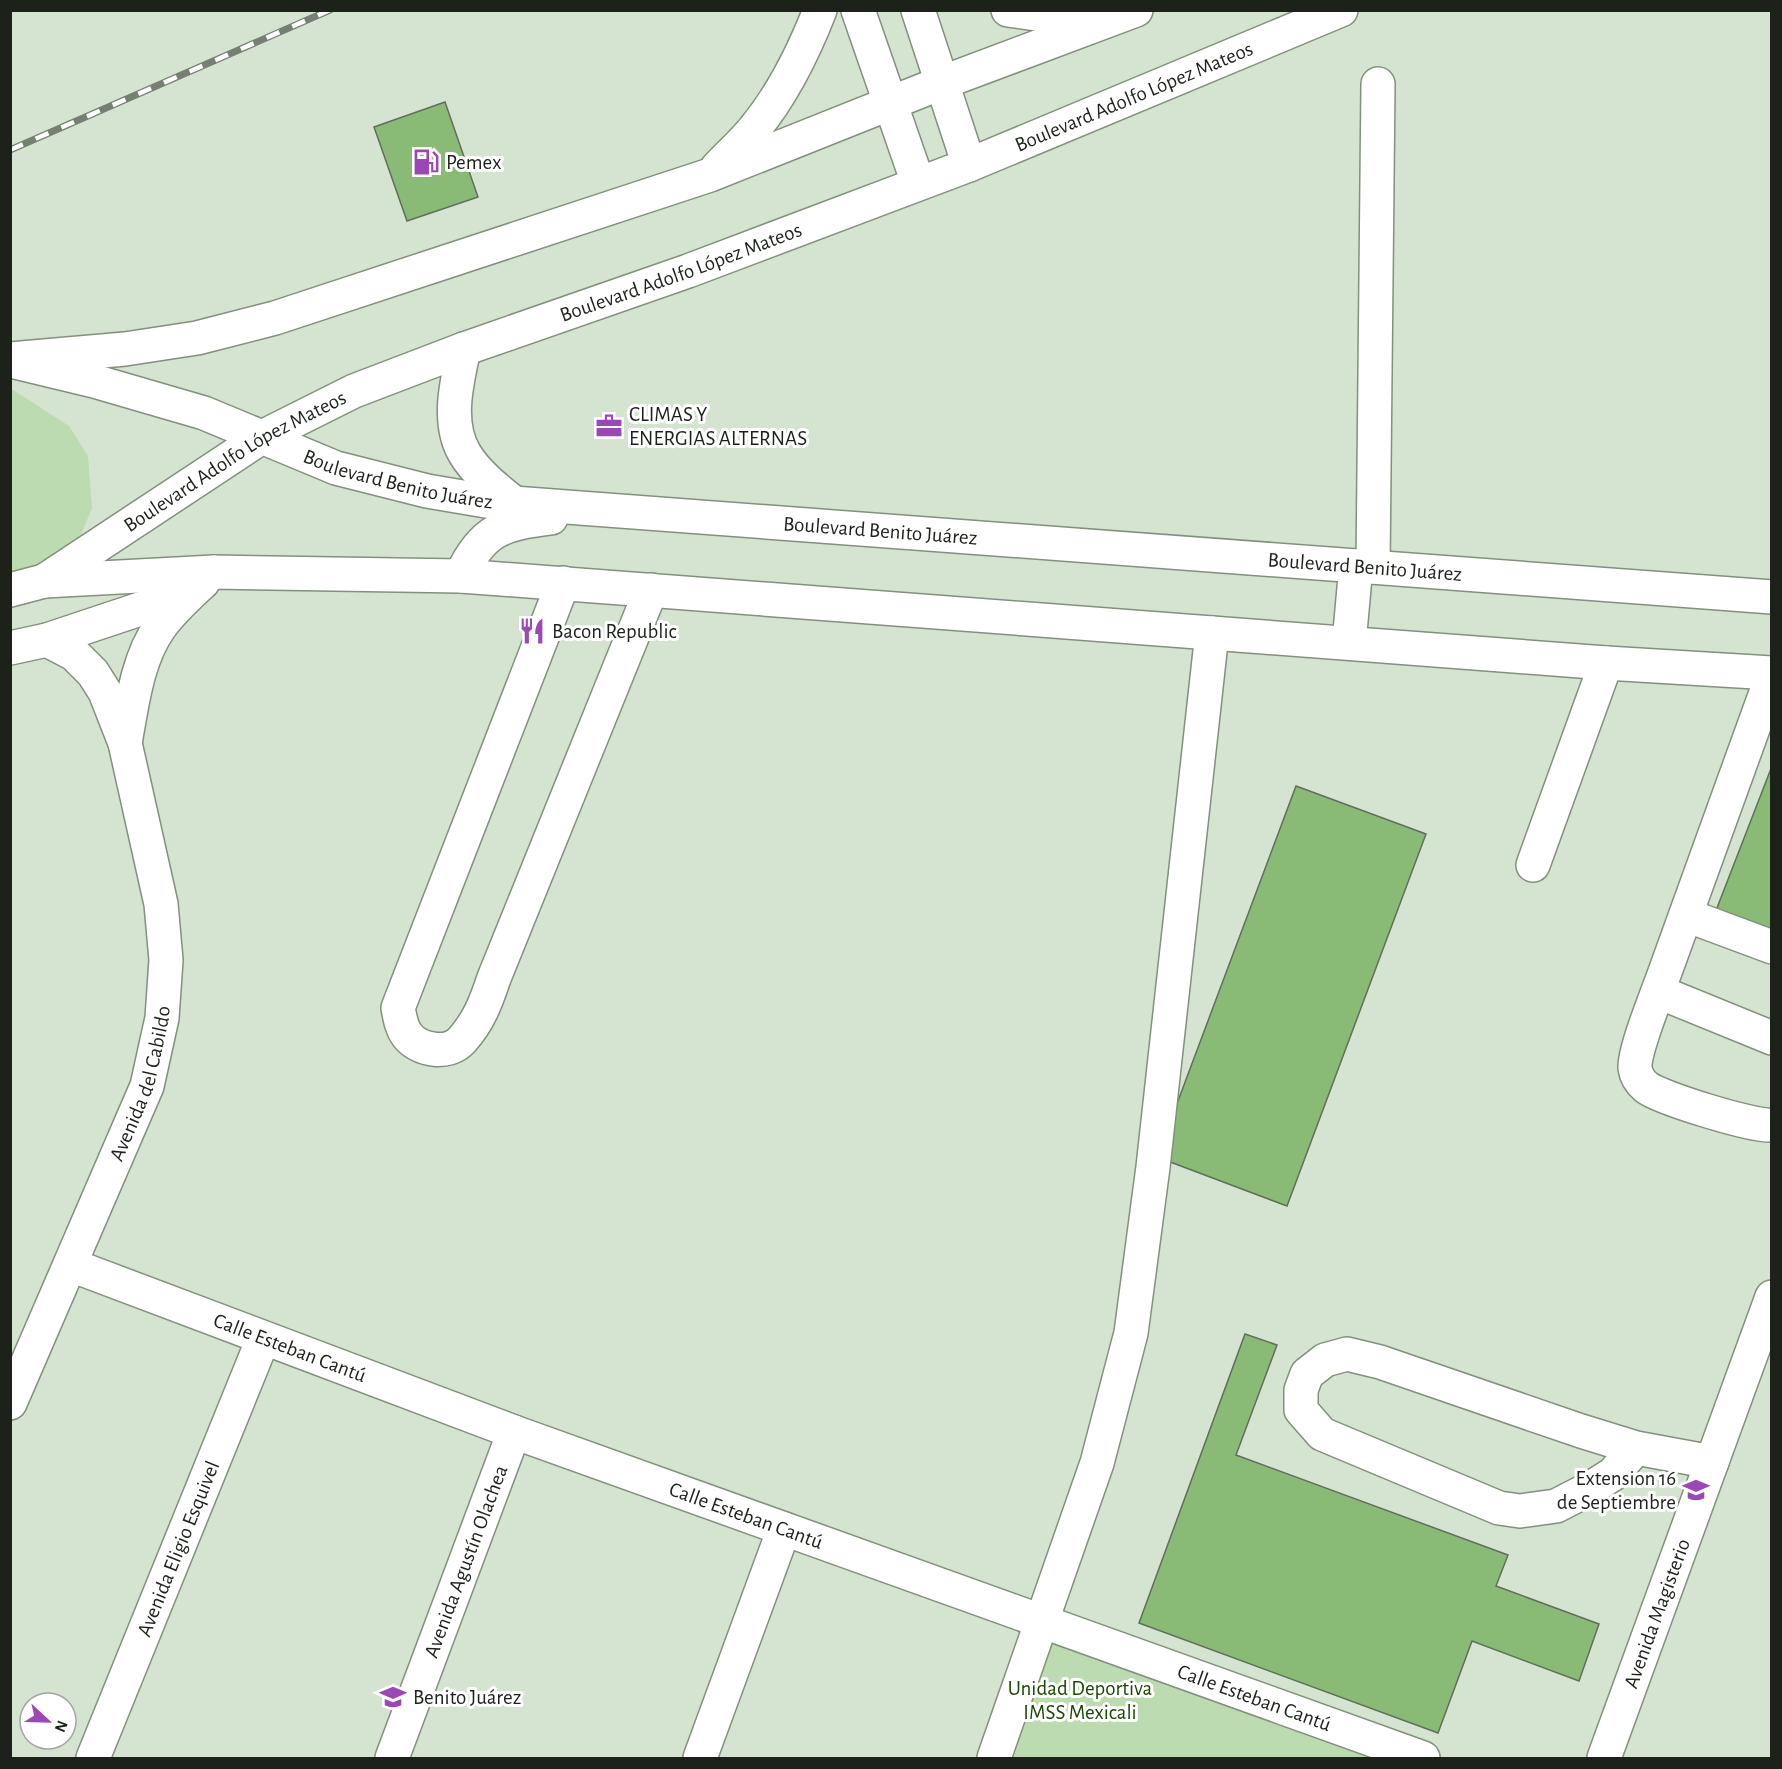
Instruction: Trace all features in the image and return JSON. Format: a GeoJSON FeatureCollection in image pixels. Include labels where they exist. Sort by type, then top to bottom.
{"type":"FeatureCollection","features":[{"type":"Feature","properties":{"kind":"main road"},"geometry":{"type":"LineString","coordinates":[[710,175],[756,127],[784,85],[808,42],[820,10]]}},
{"type":"Feature","properties":{"kind":"main road"},"geometry":{"type":"LineString","coordinates":[[858,10],[918,183]]}},
{"type":"Feature","properties":{"kind":"main road"},"geometry":{"type":"LineString","coordinates":[[918,10],[969,165]]}},
{"type":"Feature","properties":{"kind":"main road"},"geometry":{"type":"LineString","coordinates":[[1008,10],[1043,15],[1086,10]]}},
{"type":"Feature","properties":{"kind":"main road"},"geometry":{"type":"LineString","coordinates":[[10,360],[125,349],[187,340],[275,318],[710,175],[941,83],[1136,10]]}},
{"type":"Feature","properties":{"kind":"main road","name":"Boulevard Adolfo López Mateos"},"geometry":{"type":"LineString","coordinates":[[44,581],[262,437],[354,391],[464,349],[688,272],[969,165],[1341,10]]}},
{"type":"Feature","properties":{"kind":"main road"},"geometry":{"type":"LineString","coordinates":[[1349,644],[1365,567],[1378,84]]}},
{"type":"Feature","properties":{"kind":"main road"},"geometry":{"type":"LineString","coordinates":[[464,349],[454,392],[457,429],[464,453],[484,478],[514,503]]}},
{"type":"Feature","properties":{"kind":"main road","name":"Boulevard Benito Juárez"},"geometry":{"type":"LineString","coordinates":[[10,360],[194,410],[336,468],[427,492],[486,501],[1772,597]]}},
{"type":"Feature","properties":{"kind":"main road"},"geometry":{"type":"LineString","coordinates":[[461,576],[476,547],[497,530],[536,520],[600,511]]}},
{"type":"Feature","properties":{"kind":"main road"},"geometry":{"type":"LineString","coordinates":[[10,648],[47,640],[152,605],[214,572]]}},
{"type":"Feature","properties":{"kind":"main road"},"geometry":{"type":"LineString","coordinates":[[10,590],[44,581],[214,572],[461,576],[1772,674],[1636,1056],[1635,1068],[1638,1078],[1645,1086],[1657,1093],[1733,1118],[1772,1125]]}},
{"type":"Feature","properties":{"kind":"main road","name":"Avenida del Cabildo"},"geometry":{"type":"LineString","coordinates":[[125,743],[135,690],[147,652],[159,628],[177,607],[214,572]]}},
{"type":"Feature","properties":{"kind":"main road"},"geometry":{"type":"LineString","coordinates":[[563,583],[398,1008],[406,1034],[427,1048],[441,1050],[460,1043],[481,1014],[651,590]]}},
{"type":"Feature","properties":{"kind":"main road"},"geometry":{"type":"LineString","coordinates":[[994,1758],[1098,1463],[1131,1333],[1154,1155],[1212,633]]}},
{"type":"Feature","properties":{"kind":"main road","name":"Avenida del Cabildo"},"geometry":{"type":"LineString","coordinates":[[10,1403],[147,1086],[162,1018],[166,960],[161,904],[125,743],[105,692],[93,673],[74,654],[47,640]]}},
{"type":"Feature","properties":{"kind":"main road"},"geometry":{"type":"LineString","coordinates":[[1533,865],[1606,663]]}},
{"type":"Feature","properties":{"kind":"main road"},"geometry":{"type":"LineString","coordinates":[[1686,915],[1772,947]]}},
{"type":"Feature","properties":{"kind":"main road"},"geometry":{"type":"LineString","coordinates":[[1659,992],[1772,1038]]}},
{"type":"Feature","properties":{"kind":"main road","name":"Calle Esteban Cantú"},"geometry":{"type":"LineString","coordinates":[[71,1265],[514,1432],[1423,1758]]}},
{"type":"Feature","properties":{"kind":"main road","name":"Avenida Magisterio"},"geometry":{"type":"LineString","coordinates":[[1604,1758],[1769,1308]]}},
{"type":"Feature","properties":{"kind":"main road","name":"Avenida Eligio Esquivel"},"geometry":{"type":"LineString","coordinates":[[93,1758],[263,1338]]}},
{"type":"Feature","properties":{"kind":"main road"},"geometry":{"type":"LineString","coordinates":[[1636,1448],[1613,1474],[1556,1506],[1520,1511],[1499,1508],[1322,1434],[1301,1410],[1301,1390],[1307,1374],[1324,1360],[1347,1354],[1380,1362],[1636,1448],[1712,1462]]}},
{"type":"Feature","properties":{"kind":"main road","name":"Avenida Agustín Olachea"},"geometry":{"type":"LineString","coordinates":[[392,1758],[514,1432]]}},
{"type":"Feature","properties":{"kind":"main road"},"geometry":{"type":"LineString","coordinates":[[700,1758],[784,1529]]}},
{"type":"Feature","properties":{"kind":"green space"},"geometry":{"type":"Polygon","coordinates":[[[10,388],[69,426],[88,456],[92,508],[70,561],[10,580],[10,388]]]}},
{"type":"Feature","properties":{"kind":"green space","name":"Unidad Deportiva IMSS Mexicali"},"geometry":{"type":"Polygon","coordinates":[[[1044,1625],[1418,1758],[995,1758],[1044,1625]]]}},
{"type":"Feature","properties":{"kind":"building","name":"Pemex"},"geometry":{"type":"Polygon","coordinates":[[[445,102],[478,197],[407,221],[374,127],[445,102]]]}},
{"type":"Feature","properties":{"kind":"building"},"geometry":{"type":"Polygon","coordinates":[[[1772,766],[1772,934],[1715,913],[1772,766]]]}},
{"type":"Feature","properties":{"kind":"building"},"geometry":{"type":"Polygon","coordinates":[[[1296,786],[1426,834],[1287,1206],[1157,1157],[1296,786]]]}},
{"type":"Feature","properties":{"kind":"building"},"geometry":{"type":"Polygon","coordinates":[[[1245,1334],[1277,1345],[1236,1455],[1508,1555],[1496,1586],[1599,1624],[1579,1681],[1472,1641],[1438,1733],[1139,1623],[1245,1334]]]}},
{"type":"Feature","properties":{"kind":"railway"},"geometry":{"type":"LineString","coordinates":[[10,150],[330,10]]}},
{"type":"Feature","properties":{"kind":"place","name":"Pemex"},"geometry":{"type":"Point","coordinates":[426,162]}},
{"type":"Feature","properties":{"kind":"place","name":"CLIMAS Y ENERGIAS ALTERNAS"},"geometry":{"type":"Point","coordinates":[609,426]}},
{"type":"Feature","properties":{"kind":"place","name":"Bacon Republic"},"geometry":{"type":"Point","coordinates":[532,631]}},
{"type":"Feature","properties":{"kind":"place","name":"Extension 16 de Septiembre"},"geometry":{"type":"Point","coordinates":[1696,1490]}},
{"type":"Feature","properties":{"kind":"place","name":"Benito Juárez"},"geometry":{"type":"Point","coordinates":[393,1697]}}]}
